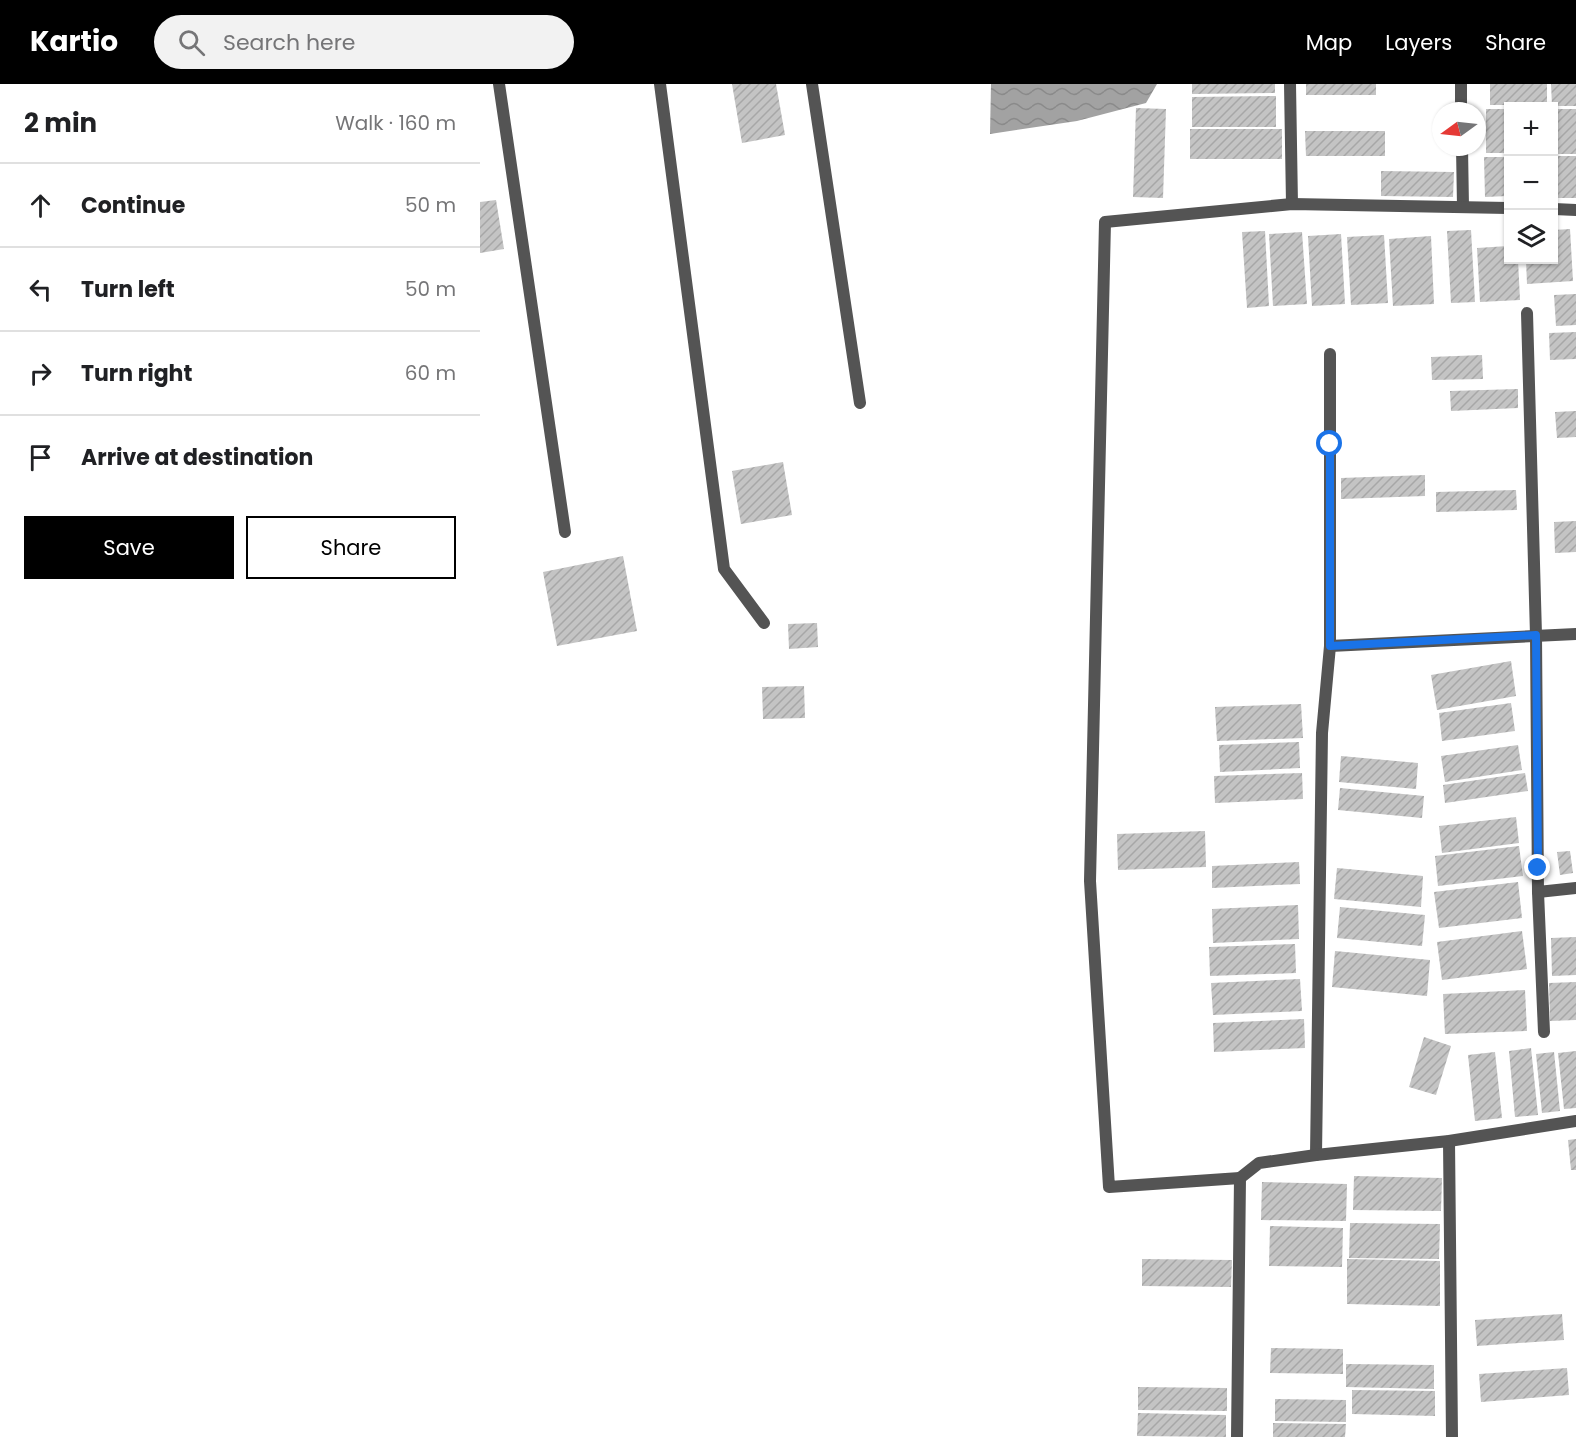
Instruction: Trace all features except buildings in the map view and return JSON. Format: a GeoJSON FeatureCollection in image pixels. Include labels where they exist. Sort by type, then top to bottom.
{"type":"FeatureCollection","features":[{"type":"Feature","properties":{"kind":"street"},"geometry":{"type":"LineString","coordinates":[[499,84],[565,532]]}},
{"type":"Feature","properties":{"kind":"street"},"geometry":{"type":"LineString","coordinates":[[660,84],[724,569],[764,623]]}},
{"type":"Feature","properties":{"kind":"street"},"geometry":{"type":"LineString","coordinates":[[812,84],[860,403]]}},
{"type":"Feature","properties":{"kind":"street"},"geometry":{"type":"LineString","coordinates":[[1290,84],[1292,204]]}},
{"type":"Feature","properties":{"kind":"street"},"geometry":{"type":"LineString","coordinates":[[1461,84],[1461,102]]}},
{"type":"Feature","properties":{"kind":"street"},"geometry":{"type":"LineString","coordinates":[[1462,156],[1463,207]]}},
{"type":"Feature","properties":{"kind":"street"},"geometry":{"type":"LineString","coordinates":[[1504,208],[1292,204],[1105,222],[1090,881],[1109,1187],[1240,1178],[1259,1163],[1449,1141],[1576,1120]]}},
{"type":"Feature","properties":{"kind":"street"},"geometry":{"type":"LineString","coordinates":[[1558,209],[1576,210]]}},
{"type":"Feature","properties":{"kind":"street"},"geometry":{"type":"LineString","coordinates":[[1527,313],[1536,635],[1538,892],[1544,1032]]}},
{"type":"Feature","properties":{"kind":"street"},"geometry":{"type":"LineString","coordinates":[[1316,1155],[1322,733],[1330,646],[1330,354]]}},
{"type":"Feature","properties":{"kind":"street"},"geometry":{"type":"LineString","coordinates":[[1330,646],[1576,633]]}},
{"type":"Feature","properties":{"kind":"street"},"geometry":{"type":"LineString","coordinates":[[1538,892],[1576,888]]}},
{"type":"Feature","properties":{"kind":"street"},"geometry":{"type":"LineString","coordinates":[[1449,1141],[1452,1437]]}},
{"type":"Feature","properties":{"kind":"street"},"geometry":{"type":"LineString","coordinates":[[1237,1437],[1240,1178]]}},
{"type":"Feature","properties":{"kind":"water"},"geometry":{"type":"Polygon","coordinates":[[[991,84],[1157,84],[1146,103],[1077,121],[990,134],[991,84]]]}},
{"type":"Feature","properties":{"kind":"route"},"geometry":{"type":"LineString","coordinates":[[1330,444],[1330,646],[1536,635],[1538,868]]}}]}
